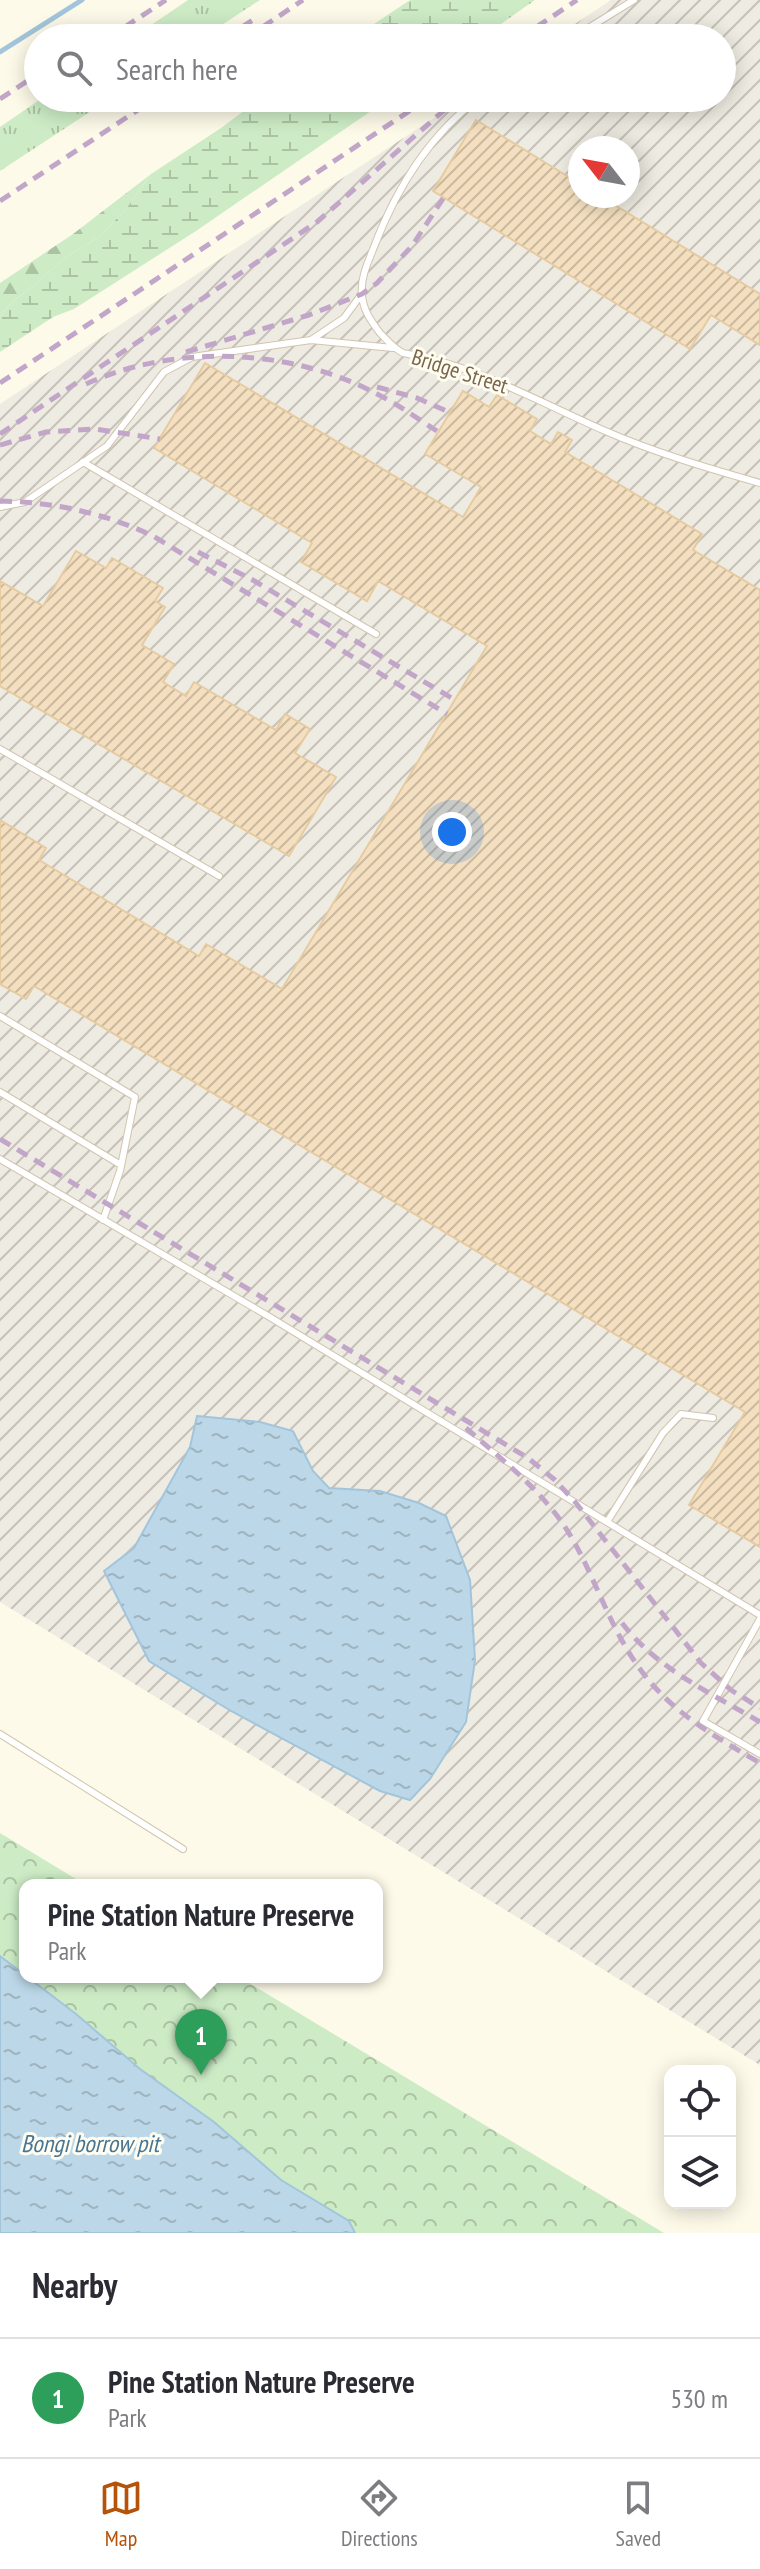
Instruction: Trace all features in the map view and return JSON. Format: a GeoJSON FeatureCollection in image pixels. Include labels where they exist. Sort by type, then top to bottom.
{"type":"FeatureCollection","features":[{"type":"Feature","properties":{"kind":"lane"},"geometry":{"type":"LineString","coordinates":[[595,24],[634,0]]}},
{"type":"Feature","properties":{"kind":"lane"},"geometry":{"type":"LineString","coordinates":[[311,340],[344,318],[362,294],[365,270],[397,194],[420,156],[462,112]]}},
{"type":"Feature","properties":{"kind":"lane","name":"Bridge Street"},"geometry":{"type":"LineString","coordinates":[[362,294],[371,320],[393,348],[403,353],[479,372],[625,439],[760,483]]}},
{"type":"Feature","properties":{"kind":"lane"},"geometry":{"type":"LineString","coordinates":[[0,507],[25,502],[107,446],[164,372],[192,357],[311,340],[393,348]]}},
{"type":"Feature","properties":{"kind":"lane"},"geometry":{"type":"LineString","coordinates":[[83,462],[376,634]]}},
{"type":"Feature","properties":{"kind":"lane"},"geometry":{"type":"LineString","coordinates":[[0,749],[219,876]]}},
{"type":"Feature","properties":{"kind":"lane"},"geometry":{"type":"LineString","coordinates":[[0,1016],[135,1097],[121,1165],[103,1220]]}},
{"type":"Feature","properties":{"kind":"lane"},"geometry":{"type":"LineString","coordinates":[[0,1092],[121,1165]]}},
{"type":"Feature","properties":{"kind":"lane"},"geometry":{"type":"LineString","coordinates":[[0,1159],[268,1316],[760,1617],[703,1721],[760,1754]]}},
{"type":"Feature","properties":{"kind":"lane"},"geometry":{"type":"LineString","coordinates":[[607,1522],[663,1433],[681,1414],[713,1418]]}},
{"type":"Feature","properties":{"kind":"lane"},"geometry":{"type":"LineString","coordinates":[[0,1734],[183,1849]]}},
{"type":"Feature","properties":{"kind":"shaded area"},"geometry":{"type":"Polygon","coordinates":[[[611,0],[760,0],[760,2065],[0,1602],[0,404],[443,112],[736,112],[736,24],[575,24],[611,0]]]}},
{"type":"Feature","properties":{"kind":"green space"},"geometry":{"type":"Polygon","coordinates":[[[188,0],[260,0],[223,24],[153,24],[188,0]]]}},
{"type":"Feature","properties":{"kind":"green space"},"geometry":{"type":"Polygon","coordinates":[[[410,0],[535,0],[501,24],[374,24],[410,0]]]}},
{"type":"Feature","properties":{"kind":"green space"},"geometry":{"type":"Polygon","coordinates":[[[24,110],[90,112],[0,171],[0,127],[24,110]]]}},
{"type":"Feature","properties":{"kind":"green space"},"geometry":{"type":"Polygon","coordinates":[[[242,112],[370,112],[196,231],[0,352],[0,316],[11,303],[62,260],[100,236],[126,209],[151,174],[242,112]]]}},
{"type":"Feature","properties":{"kind":"green space"},"geometry":{"type":"Polygon","coordinates":[[[151,174],[126,209],[100,236],[62,260],[0,316],[0,283],[73,234],[151,174]]]}},
{"type":"Feature","properties":{"kind":"green space"},"geometry":{"type":"Polygon","coordinates":[[[0,1833],[76,1879],[19,1879],[19,1983],[249,1983],[664,2233],[0,2233],[0,1833]]]}},
{"type":"Feature","properties":{"kind":"water"},"geometry":{"type":"Polygon","coordinates":[[[197,1416],[260,1422],[293,1431],[313,1471],[329,1488],[380,1491],[419,1503],[446,1516],[470,1580],[475,1660],[466,1722],[430,1779],[410,1800],[380,1791],[231,1711],[149,1661],[104,1571],[134,1548],[190,1447],[197,1416]]]}},
{"type":"Feature","properties":{"kind":"water","name":"Bongi borrow pit"},"geometry":{"type":"Polygon","coordinates":[[[0,1956],[19,1970],[19,1983],[35,1983],[140,2069],[214,2122],[281,2180],[349,2221],[355,2233],[0,2233],[0,1956]]]}},
{"type":"Feature","properties":{"kind":"building"},"geometry":{"type":"Polygon","coordinates":[[[476,120],[568,177],[568,208],[620,208],[760,294],[760,345],[711,315],[690,349],[433,191],[476,120]]]}},
{"type":"Feature","properties":{"kind":"building"},"geometry":{"type":"Polygon","coordinates":[[[205,363],[463,517],[481,487],[425,454],[463,391],[489,407],[497,395],[537,419],[530,431],[551,444],[558,432],[572,440],[565,452],[702,534],[693,550],[760,590],[760,1547],[689,1505],[745,1412],[34,986],[26,999],[0,984],[0,820],[46,848],[39,860],[199,956],[206,944],[282,989],[487,646],[378,581],[367,601],[301,562],[312,543],[154,448],[205,363]]]}},
{"type":"Feature","properties":{"kind":"building"},"geometry":{"type":"Polygon","coordinates":[[[76,551],[106,568],[112,558],[163,588],[155,601],[165,607],[142,645],[174,664],[163,682],[186,696],[194,682],[276,730],[285,714],[310,729],[295,753],[336,777],[289,856],[0,686],[0,581],[43,606],[76,551]]]}},
{"type":"Feature","properties":{"kind":"waterway"},"geometry":{"type":"LineString","coordinates":[[44,24],[82,0]]}},
{"type":"Feature","properties":{"kind":"waterway"},"geometry":{"type":"LineString","coordinates":[[0,52],[24,37]]}},
{"type":"Feature","properties":{"kind":"railway"},"geometry":{"type":"LineString","coordinates":[[129,24],[166,0]]}},
{"type":"Feature","properties":{"kind":"railway"},"geometry":{"type":"LineString","coordinates":[[267,24],[303,0]]}},
{"type":"Feature","properties":{"kind":"railway"},"geometry":{"type":"LineString","coordinates":[[541,24],[577,0]]}},
{"type":"Feature","properties":{"kind":"railway"},"geometry":{"type":"LineString","coordinates":[[247,24],[256,18]]}},
{"type":"Feature","properties":{"kind":"railway"},"geometry":{"type":"LineString","coordinates":[[0,99],[24,83]]}},
{"type":"Feature","properties":{"kind":"railway"},"geometry":{"type":"LineString","coordinates":[[0,201],[135,112]]}},
{"type":"Feature","properties":{"kind":"railway"},"geometry":{"type":"LineString","coordinates":[[0,383],[408,112]]}},
{"type":"Feature","properties":{"kind":"railway"},"geometry":{"type":"LineString","coordinates":[[0,434],[317,222],[442,112]]}},
{"type":"Feature","properties":{"kind":"railway"},"geometry":{"type":"LineString","coordinates":[[186,352],[309,315],[362,294],[377,283],[412,246],[444,197]]}},
{"type":"Feature","properties":{"kind":"railway"},"geometry":{"type":"LineString","coordinates":[[86,384],[121,371],[195,357],[234,356],[272,360],[345,379],[386,399],[437,431]]}},
{"type":"Feature","properties":{"kind":"railway"},"geometry":{"type":"LineString","coordinates":[[377,387],[417,398],[449,412]]}},
{"type":"Feature","properties":{"kind":"railway"},"geometry":{"type":"LineString","coordinates":[[0,445],[46,432],[95,429],[160,439]]}},
{"type":"Feature","properties":{"kind":"railway"},"geometry":{"type":"LineString","coordinates":[[0,501],[78,510],[153,536],[447,714]]}},
{"type":"Feature","properties":{"kind":"railway"},"geometry":{"type":"LineString","coordinates":[[198,552],[251,579],[455,700]]}},
{"type":"Feature","properties":{"kind":"railway"},"geometry":{"type":"LineString","coordinates":[[0,1139],[528,1458],[555,1480],[576,1503],[701,1663],[731,1690],[760,1708]]}},
{"type":"Feature","properties":{"kind":"railway"},"geometry":{"type":"LineString","coordinates":[[466,1428],[528,1483],[561,1521],[619,1635],[647,1678],[697,1724],[760,1763]]}},
{"type":"Feature","properties":{"kind":"railway"},"geometry":{"type":"LineString","coordinates":[[622,1623],[668,1667],[760,1722]]}},
{"type":"Feature","properties":{"kind":"place","name":"Pine Station Nature Preserve"},"geometry":{"type":"Point","coordinates":[201,2075]}}]}
